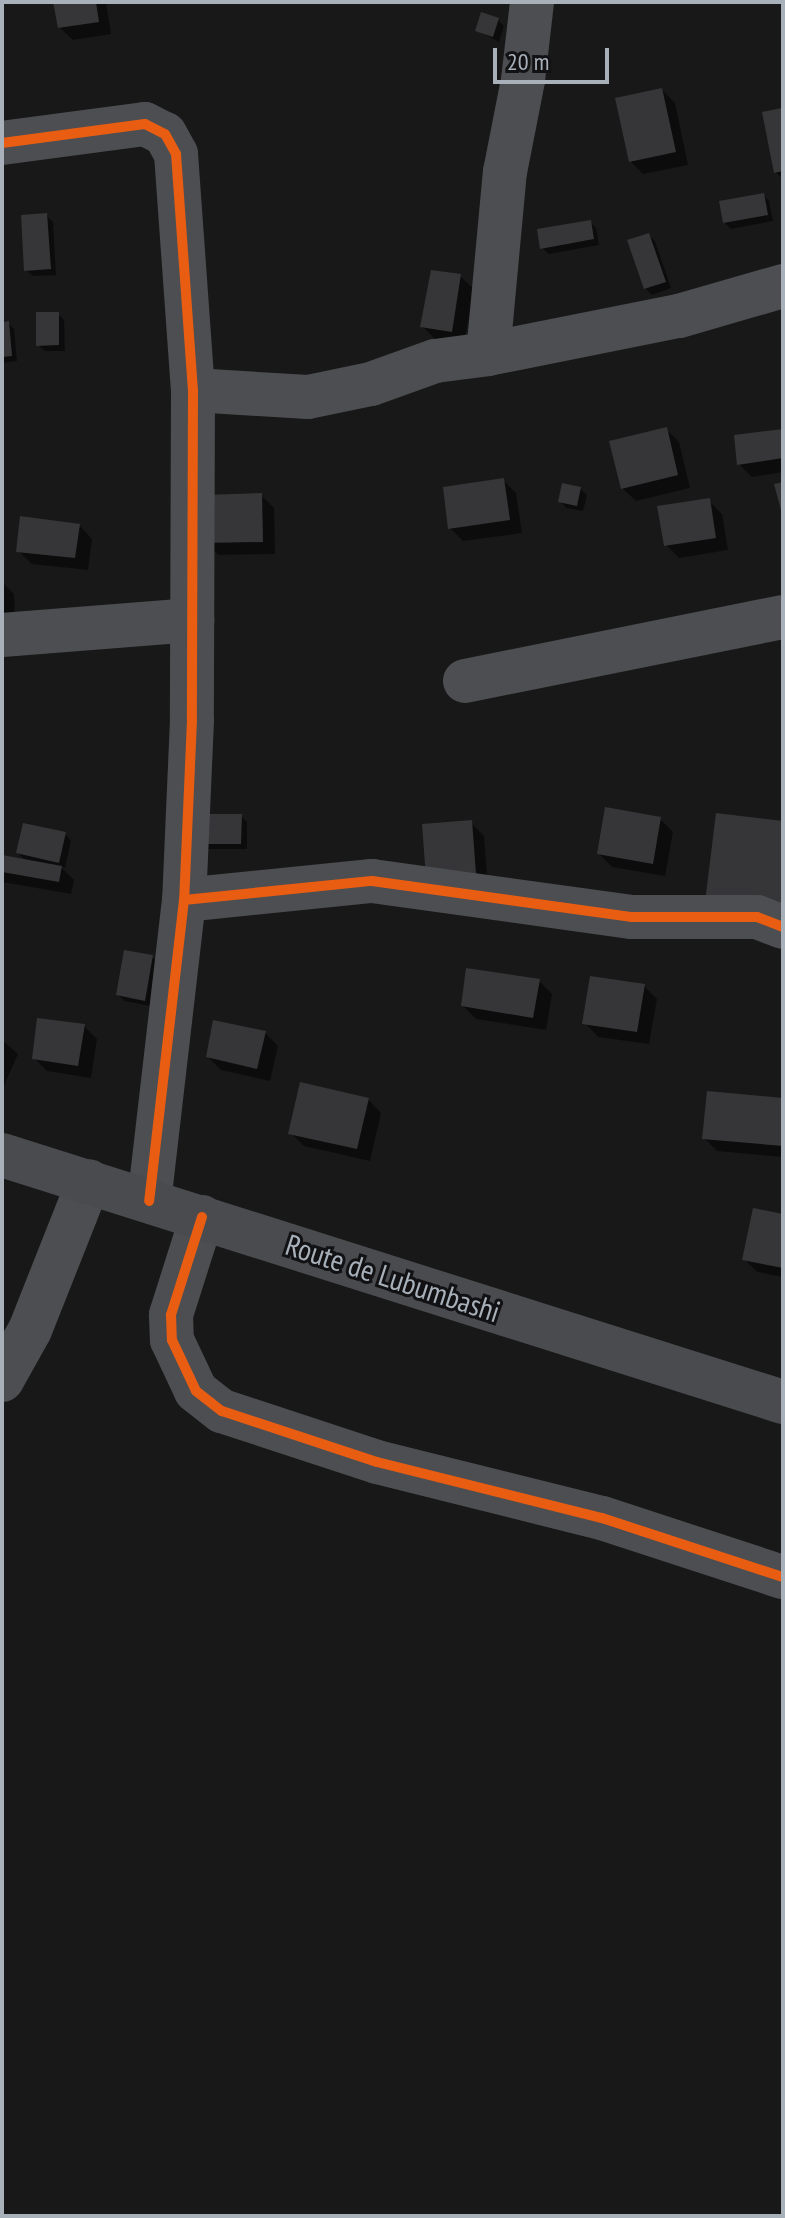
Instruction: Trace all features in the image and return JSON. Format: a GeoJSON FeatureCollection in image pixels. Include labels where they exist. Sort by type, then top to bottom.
{"type":"FeatureCollection","features":[{"type":"Feature","properties":{"kind":"highway","name":"Route de Lubumbashi"},"geometry":{"type":"LineString","coordinates":[[2,1155],[783,1402]]}},
{"type":"Feature","properties":{"kind":"street"},"geometry":{"type":"LineString","coordinates":[[488,354],[505,172],[523,80],[532,2]]}},
{"type":"Feature","properties":{"kind":"street"},"geometry":{"type":"LineString","coordinates":[[2,143],[145,124],[165,134],[176,154],[193,390],[192,720],[184,900],[149,1201]]}},
{"type":"Feature","properties":{"kind":"street"},"geometry":{"type":"LineString","coordinates":[[193,390],[308,397],[371,384],[435,361],[488,354],[679,316],[783,286]]}},
{"type":"Feature","properties":{"kind":"street"},"geometry":{"type":"LineString","coordinates":[[465,681],[783,617]]}},
{"type":"Feature","properties":{"kind":"street"},"geometry":{"type":"LineString","coordinates":[[2,635],[192,620]]}},
{"type":"Feature","properties":{"kind":"street"},"geometry":{"type":"LineString","coordinates":[[184,900],[372,881],[631,917],[757,917],[783,927]]}},
{"type":"Feature","properties":{"kind":"street"},"geometry":{"type":"LineString","coordinates":[[2,1380],[30,1330],[89,1181]]}},
{"type":"Feature","properties":{"kind":"street"},"geometry":{"type":"LineString","coordinates":[[202,1217],[171,1315],[172,1340],[196,1391],[222,1411],[377,1462],[617,1522],[783,1577]]}},
{"type":"Feature","properties":{"kind":"building"},"geometry":{"type":"Polygon","coordinates":[[[53,2],[96,2],[99,22],[58,28],[53,2]]]}},
{"type":"Feature","properties":{"kind":"building"},"geometry":{"type":"Polygon","coordinates":[[[481,12],[499,18],[493,37],[475,31],[481,12]]]}},
{"type":"Feature","properties":{"kind":"building"},"geometry":{"type":"Polygon","coordinates":[[[662,88],[676,152],[629,162],[615,98],[662,88]]]}},
{"type":"Feature","properties":{"kind":"building"},"geometry":{"type":"Polygon","coordinates":[[[782,108],[783,171],[774,173],[762,112],[782,108]]]}},
{"type":"Feature","properties":{"kind":"building"},"geometry":{"type":"Polygon","coordinates":[[[764,193],[768,215],[723,223],[719,201],[764,193]]]}},
{"type":"Feature","properties":{"kind":"building"},"geometry":{"type":"Polygon","coordinates":[[[47,213],[51,269],[24,271],[21,215],[47,213]]]}},
{"type":"Feature","properties":{"kind":"building"},"geometry":{"type":"Polygon","coordinates":[[[591,220],[594,239],[540,249],[537,229],[591,220]]]}},
{"type":"Feature","properties":{"kind":"building"},"geometry":{"type":"Polygon","coordinates":[[[649,233],[666,282],[644,289],[627,240],[649,233]]]}},
{"type":"Feature","properties":{"kind":"building"},"geometry":{"type":"Polygon","coordinates":[[[431,270],[461,274],[452,332],[420,327],[431,270]]]}},
{"type":"Feature","properties":{"kind":"building"},"geometry":{"type":"Polygon","coordinates":[[[36,312],[59,312],[59,345],[36,346],[36,312]]]}},
{"type":"Feature","properties":{"kind":"building"},"geometry":{"type":"Polygon","coordinates":[[[9,321],[12,356],[2,357],[2,322],[9,321]]]}},
{"type":"Feature","properties":{"kind":"building"},"geometry":{"type":"Polygon","coordinates":[[[667,427],[678,475],[621,489],[609,441],[667,427]]]}},
{"type":"Feature","properties":{"kind":"building"},"geometry":{"type":"Polygon","coordinates":[[[783,429],[783,458],[737,465],[734,435],[783,429]]]}},
{"type":"Feature","properties":{"kind":"building"},"geometry":{"type":"Polygon","coordinates":[[[504,478],[510,520],[448,529],[443,487],[504,478]]]}},
{"type":"Feature","properties":{"kind":"building"},"geometry":{"type":"Polygon","coordinates":[[[783,482],[783,514],[782,514],[774,484],[783,482]]]}},
{"type":"Feature","properties":{"kind":"building"},"geometry":{"type":"Polygon","coordinates":[[[562,483],[581,487],[577,506],[558,502],[562,483]]]}},
{"type":"Feature","properties":{"kind":"building"},"geometry":{"type":"Polygon","coordinates":[[[262,493],[263,542],[203,543],[202,495],[262,493]]]}},
{"type":"Feature","properties":{"kind":"building"},"geometry":{"type":"Polygon","coordinates":[[[710,498],[716,538],[664,546],[657,506],[710,498]]]}},
{"type":"Feature","properties":{"kind":"building"},"geometry":{"type":"Polygon","coordinates":[[[20,516],[80,524],[75,558],[16,552],[20,516]]]}},
{"type":"Feature","properties":{"kind":"building"},"geometry":{"type":"Polygon","coordinates":[[[605,807],[661,817],[653,864],[597,854],[605,807]]]}},
{"type":"Feature","properties":{"kind":"building"},"geometry":{"type":"Polygon","coordinates":[[[716,813],[783,821],[783,911],[705,902],[716,813]]]}},
{"type":"Feature","properties":{"kind":"building"},"geometry":{"type":"Polygon","coordinates":[[[198,814],[242,814],[241,844],[197,844],[198,814]]]}},
{"type":"Feature","properties":{"kind":"building"},"geometry":{"type":"Polygon","coordinates":[[[472,820],[476,874],[426,878],[422,824],[472,820]]]}},
{"type":"Feature","properties":{"kind":"building"},"geometry":{"type":"Polygon","coordinates":[[[23,823],[66,832],[59,863],[16,853],[23,823]]]}},
{"type":"Feature","properties":{"kind":"building"},"geometry":{"type":"Polygon","coordinates":[[[2,855],[62,866],[59,882],[2,872],[2,855]]]}},
{"type":"Feature","properties":{"kind":"building"},"geometry":{"type":"Polygon","coordinates":[[[124,950],[153,955],[145,1001],[116,995],[124,950]]]}},
{"type":"Feature","properties":{"kind":"building"},"geometry":{"type":"Polygon","coordinates":[[[466,968],[540,979],[533,1018],[461,1006],[466,968]]]}},
{"type":"Feature","properties":{"kind":"building"},"geometry":{"type":"Polygon","coordinates":[[[590,976],[645,984],[637,1032],[582,1024],[590,976]]]}},
{"type":"Feature","properties":{"kind":"building"},"geometry":{"type":"Polygon","coordinates":[[[37,1018],[85,1024],[78,1066],[32,1059],[37,1018]]]}},
{"type":"Feature","properties":{"kind":"building"},"geometry":{"type":"Polygon","coordinates":[[[213,1020],[266,1031],[257,1069],[206,1057],[213,1020]]]}},
{"type":"Feature","properties":{"kind":"building"},"geometry":{"type":"Polygon","coordinates":[[[300,1082],[369,1098],[357,1149],[288,1134],[300,1082]]]}},
{"type":"Feature","properties":{"kind":"building"},"geometry":{"type":"Polygon","coordinates":[[[707,1091],[783,1098],[783,1146],[702,1139],[707,1091]]]}},
{"type":"Feature","properties":{"kind":"building"},"geometry":{"type":"Polygon","coordinates":[[[753,1208],[783,1214],[783,1268],[742,1260],[753,1208]]]}},
{"type":"Feature","properties":{"kind":"cycle path"},"geometry":{"type":"LineString","coordinates":[[2,143],[145,124],[165,134],[176,154],[193,390],[192,720],[184,900],[149,1201]]}},
{"type":"Feature","properties":{"kind":"cycle path"},"geometry":{"type":"LineString","coordinates":[[184,900],[372,881],[631,917],[757,917],[783,927]]}},
{"type":"Feature","properties":{"kind":"cycle path"},"geometry":{"type":"LineString","coordinates":[[202,1217],[171,1315],[172,1340],[196,1391],[222,1411],[377,1462],[602,1518],[783,1577]]}}]}
